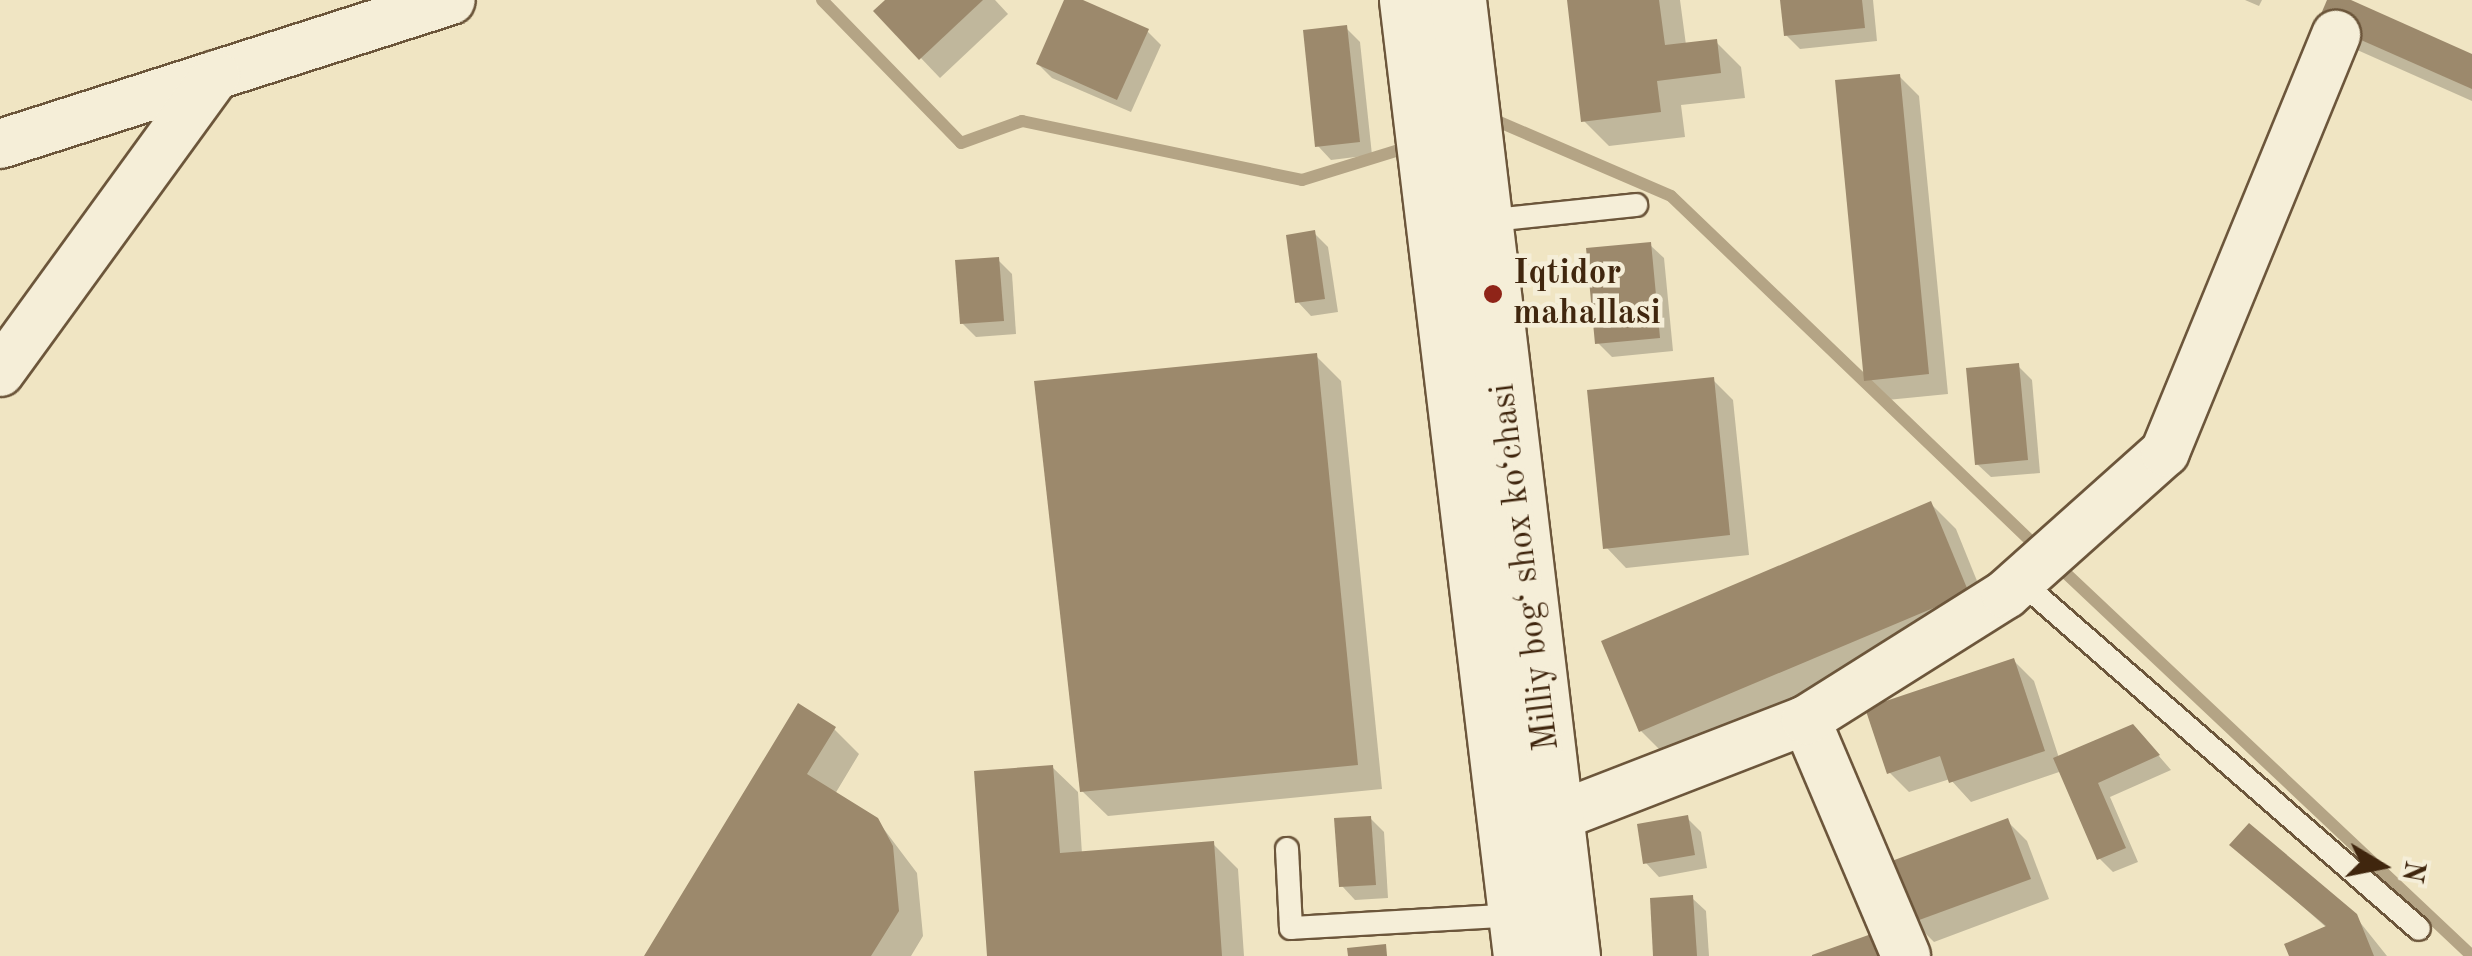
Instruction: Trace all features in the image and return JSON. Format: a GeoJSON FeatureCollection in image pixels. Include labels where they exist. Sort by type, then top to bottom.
{"type":"FeatureCollection","features":[{"type":"Feature","properties":{"kind":"main road","name":"Milliy bog‘ shox ko‘chasi"},"geometry":{"type":"LineString","coordinates":[[1407,0],[1445,100],[1465,196],[1556,817],[1572,956]]}},
{"type":"Feature","properties":{"kind":"main road","name":"Milliy bog‘ shox ko‘chasi"},"geometry":{"type":"LineString","coordinates":[[1445,100],[1458,0]]}},
{"type":"Feature","properties":{"kind":"main road","name":"Milliy bog‘ shox ko‘chasi"},"geometry":{"type":"LineString","coordinates":[[1465,196],[1519,935]]}},
{"type":"Feature","properties":{"kind":"street"},"geometry":{"type":"LineString","coordinates":[[0,144],[451,0]]}},
{"type":"Feature","properties":{"kind":"street"},"geometry":{"type":"LineString","coordinates":[[1556,817],[1806,720],[2038,564],[2164,452],[2336,36]]}},
{"type":"Feature","properties":{"kind":"street"},"geometry":{"type":"LineString","coordinates":[[0,372],[216,75]]}},
{"type":"Feature","properties":{"kind":"street"},"geometry":{"type":"LineString","coordinates":[[1806,720],[1906,956]]}},
{"type":"Feature","properties":{"kind":"lane"},"geometry":{"type":"LineString","coordinates":[[1465,196],[1636,206]]}},
{"type":"Feature","properties":{"kind":"lane"},"geometry":{"type":"LineString","coordinates":[[2038,564],[2419,929]]}},
{"type":"Feature","properties":{"kind":"lane"},"geometry":{"type":"LineString","coordinates":[[1286,849],[1291,928],[1519,935]]}},
{"type":"Feature","properties":{"kind":"building"},"geometry":{"type":"Polygon","coordinates":[[[885,0],[983,0],[919,60],[873,11],[885,0]]]}},
{"type":"Feature","properties":{"kind":"building"},"geometry":{"type":"Polygon","coordinates":[[[1064,0],[1083,0],[1149,29],[1117,100],[1036,64],[1064,0]]]}},
{"type":"Feature","properties":{"kind":"building"},"geometry":{"type":"Polygon","coordinates":[[[1567,0],[1659,0],[1665,45],[1717,39],[1721,73],[1657,81],[1661,112],[1581,122],[1567,0]]]}},
{"type":"Feature","properties":{"kind":"building"},"geometry":{"type":"Polygon","coordinates":[[[1780,0],[1862,0],[1865,28],[1784,36],[1780,0]]]}},
{"type":"Feature","properties":{"kind":"building"},"geometry":{"type":"Polygon","coordinates":[[[2327,0],[2351,0],[2472,54],[2472,89],[2318,21],[2327,0]]]}},
{"type":"Feature","properties":{"kind":"building"},"geometry":{"type":"Polygon","coordinates":[[[1347,25],[1360,142],[1315,147],[1303,30],[1347,25]]]}},
{"type":"Feature","properties":{"kind":"building"},"geometry":{"type":"Polygon","coordinates":[[[1900,74],[1929,374],[1864,381],[1835,80],[1900,74]]]}},
{"type":"Feature","properties":{"kind":"building"},"geometry":{"type":"Polygon","coordinates":[[[1315,230],[1325,299],[1295,303],[1286,235],[1315,230]]]}},
{"type":"Feature","properties":{"kind":"building"},"geometry":{"type":"Polygon","coordinates":[[[1651,242],[1660,338],[1595,344],[1586,248],[1651,242]]]}},
{"type":"Feature","properties":{"kind":"building"},"geometry":{"type":"Polygon","coordinates":[[[999,257],[1004,321],[960,324],[955,260],[999,257]]]}},
{"type":"Feature","properties":{"kind":"building"},"geometry":{"type":"Polygon","coordinates":[[[1317,353],[1358,765],[1080,792],[1034,381],[1317,353]]]}},
{"type":"Feature","properties":{"kind":"building"},"geometry":{"type":"Polygon","coordinates":[[[2019,363],[2028,460],[1975,465],[1966,368],[2019,363]]]}},
{"type":"Feature","properties":{"kind":"building"},"geometry":{"type":"Polygon","coordinates":[[[1714,377],[1730,535],[1603,549],[1587,390],[1714,377]]]}},
{"type":"Feature","properties":{"kind":"building"},"geometry":{"type":"Polygon","coordinates":[[[1931,501],[1969,593],[1639,732],[1601,641],[1931,501]]]}},
{"type":"Feature","properties":{"kind":"building"},"geometry":{"type":"Polygon","coordinates":[[[2014,658],[2045,751],[1949,783],[1940,756],[1887,774],[1865,708],[2014,658]]]}},
{"type":"Feature","properties":{"kind":"building"},"geometry":{"type":"Polygon","coordinates":[[[798,703],[836,727],[807,774],[878,818],[893,846],[899,911],[871,956],[644,956],[798,703]]]}},
{"type":"Feature","properties":{"kind":"building"},"geometry":{"type":"Polygon","coordinates":[[[2133,724],[2160,755],[2098,783],[2126,848],[2097,860],[2053,758],[2133,724]]]}},
{"type":"Feature","properties":{"kind":"building"},"geometry":{"type":"Polygon","coordinates":[[[1053,765],[1060,853],[1214,841],[1222,956],[987,956],[974,771],[1053,765]]]}},
{"type":"Feature","properties":{"kind":"building"},"geometry":{"type":"Polygon","coordinates":[[[1688,815],[1695,855],[1643,864],[1637,824],[1688,815]]]}},
{"type":"Feature","properties":{"kind":"building"},"geometry":{"type":"Polygon","coordinates":[[[1371,816],[1376,885],[1339,887],[1334,818],[1371,816]]]}},
{"type":"Feature","properties":{"kind":"building"},"geometry":{"type":"Polygon","coordinates":[[[2008,818],[2031,879],[1911,923],[1889,862],[2008,818]]]}},
{"type":"Feature","properties":{"kind":"building"},"geometry":{"type":"Polygon","coordinates":[[[2249,823],[2357,914],[2374,956],[2289,956],[2284,944],[2326,926],[2229,845],[2249,823]]]}},
{"type":"Feature","properties":{"kind":"building"},"geometry":{"type":"Polygon","coordinates":[[[1693,895],[1697,956],[1653,956],[1650,898],[1693,895]]]}},
{"type":"Feature","properties":{"kind":"building"},"geometry":{"type":"Polygon","coordinates":[[[1877,932],[1886,956],[1812,956],[1812,955],[1877,932]]]}},
{"type":"Feature","properties":{"kind":"building"},"geometry":{"type":"Polygon","coordinates":[[[1386,944],[1387,956],[1348,956],[1347,948],[1386,944]]]}},
{"type":"Feature","properties":{"kind":"waterway"},"geometry":{"type":"LineString","coordinates":[[822,0],[961,143],[1022,121],[1302,180],[1412,146]]}},
{"type":"Feature","properties":{"kind":"waterway"},"geometry":{"type":"LineString","coordinates":[[1484,125],[1497,121],[1671,196],[2040,550]]}},
{"type":"Feature","properties":{"kind":"waterway"},"geometry":{"type":"LineString","coordinates":[[2055,563],[2472,956]]}},
{"type":"Feature","properties":{"kind":"place","name":"Iqtidor mahallasi"},"geometry":{"type":"Point","coordinates":[1493,294]}}]}
